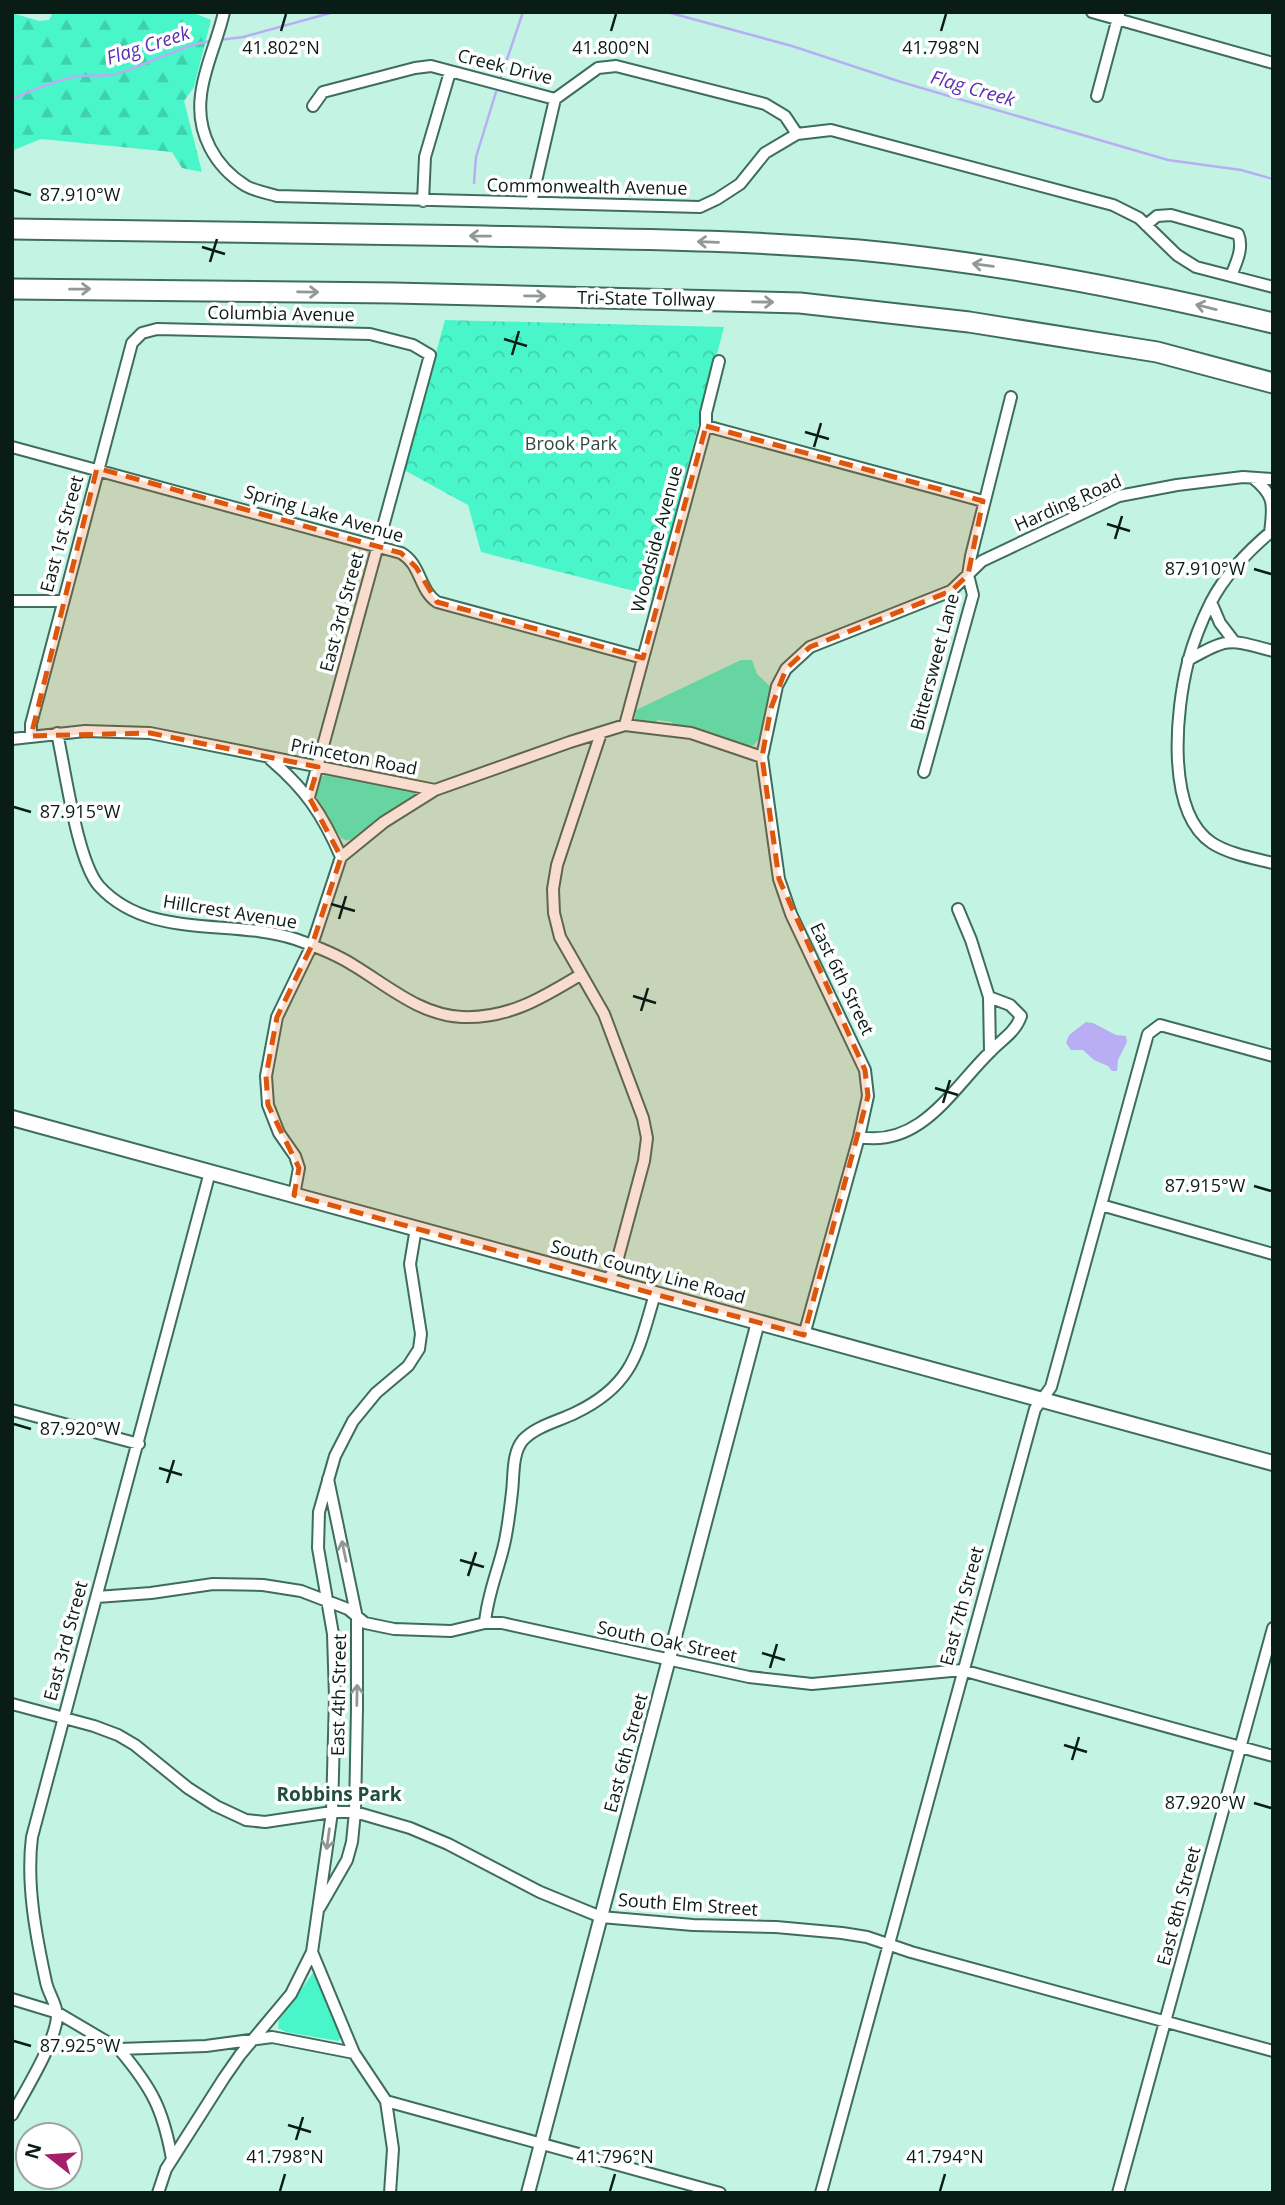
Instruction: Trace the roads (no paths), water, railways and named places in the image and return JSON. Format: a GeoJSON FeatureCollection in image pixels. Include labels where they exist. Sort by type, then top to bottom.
{"type":"FeatureCollection","features":[{"type":"Feature","properties":{"kind":"highway"},"geometry":{"type":"LineString","coordinates":[[12,229],[589,238],[861,251],[1018,270],[1124,289],[1273,323]]}},
{"type":"Feature","properties":{"kind":"highway","name":"Tri-State Tollway"},"geometry":{"type":"LineString","coordinates":[[12,289],[394,293],[800,303],[970,322],[1157,352],[1273,383]]}},
{"type":"Feature","properties":{"kind":"main road","name":"South County Line Road"},"geometry":{"type":"LineString","coordinates":[[12,1118],[1273,1463]]}},
{"type":"Feature","properties":{"kind":"street"},"geometry":{"type":"LineString","coordinates":[[1092,12],[1118,15],[1273,62]]}},
{"type":"Feature","properties":{"kind":"street","name":"Commonwealth Avenue"},"geometry":{"type":"LineString","coordinates":[[224,14],[201,95],[202,124],[209,150],[226,170],[248,187],[277,196],[700,207],[717,200],[740,184],[765,153],[797,134],[831,130],[1113,205],[1139,218],[1177,256],[1196,267],[1273,287]]}},
{"type":"Feature","properties":{"kind":"street"},"geometry":{"type":"LineString","coordinates":[[1097,96],[1118,15]]}},
{"type":"Feature","properties":{"kind":"street","name":"Creek Drive"},"geometry":{"type":"LineString","coordinates":[[313,106],[323,92],[430,66],[555,99],[598,68],[616,66],[765,104],[785,116],[797,134]]}},
{"type":"Feature","properties":{"kind":"street"},"geometry":{"type":"LineString","coordinates":[[423,201],[425,157],[450,72]]}},
{"type":"Feature","properties":{"kind":"street"},"geometry":{"type":"LineString","coordinates":[[531,203],[555,99]]}},
{"type":"Feature","properties":{"kind":"street"},"geometry":{"type":"LineString","coordinates":[[1146,225],[1157,216],[1171,215],[1238,234],[1241,242],[1239,255],[1231,276]]}},
{"type":"Feature","properties":{"kind":"street","name":"Columbia Avenue"},"geometry":{"type":"LineString","coordinates":[[132,343],[142,333],[157,329],[370,334],[413,345],[430,355]]}},
{"type":"Feature","properties":{"kind":"street","name":"East 1st Street"},"geometry":{"type":"LineString","coordinates":[[31,736],[31,724],[62,601],[132,343]]}},
{"type":"Feature","properties":{"kind":"street","name":"East 3rd Street"},"geometry":{"type":"LineString","coordinates":[[309,797],[430,355]]}},
{"type":"Feature","properties":{"kind":"street","name":"Woodside Avenue"},"geometry":{"type":"LineString","coordinates":[[625,725],[706,426],[706,412],[719,361]]}},
{"type":"Feature","properties":{"kind":"street","name":"Bittersweet Lane"},"geometry":{"type":"LineString","coordinates":[[924,772],[973,595],[968,575],[984,500],[1012,397]]}},
{"type":"Feature","properties":{"kind":"street"},"geometry":{"type":"LineString","coordinates":[[706,426],[984,500]]}},
{"type":"Feature","properties":{"kind":"street","name":"Spring Lake Avenue"},"geometry":{"type":"LineString","coordinates":[[12,447],[378,546],[409,557],[432,598],[437,602],[643,658]]}},
{"type":"Feature","properties":{"kind":"street"},"geometry":{"type":"LineString","coordinates":[[1253,478],[1270,494],[1271,531],[1230,573],[1211,602],[1188,660],[1179,726],[1180,787],[1191,820],[1211,843],[1273,863]]}},
{"type":"Feature","properties":{"kind":"street","name":"Harding Road"},"geometry":{"type":"LineString","coordinates":[[968,575],[982,561],[1119,496],[1177,485],[1253,478],[1273,479]]}},
{"type":"Feature","properties":{"kind":"street","name":"East 6th Street"},"geometry":{"type":"LineString","coordinates":[[804,1335],[859,1137],[867,1096],[865,1070],[790,914],[779,879],[761,757],[777,686],[786,669],[810,647],[951,590],[968,575]]}},
{"type":"Feature","properties":{"kind":"street"},"geometry":{"type":"LineString","coordinates":[[12,601],[62,601]]}},
{"type":"Feature","properties":{"kind":"street"},"geometry":{"type":"LineString","coordinates":[[1211,602],[1220,623],[1233,640]]}},
{"type":"Feature","properties":{"kind":"street"},"geometry":{"type":"LineString","coordinates":[[1188,660],[1221,643],[1233,640],[1273,651]]}},
{"type":"Feature","properties":{"kind":"street","name":"Princeton Road"},"geometry":{"type":"LineString","coordinates":[[12,740],[85,731],[150,733],[435,790],[625,725],[691,733],[761,757]]}},
{"type":"Feature","properties":{"kind":"street","name":"Hillcrest Avenue"},"geometry":{"type":"LineString","coordinates":[[57,733],[77,830],[89,871],[99,886],[121,903],[143,914],[191,926],[270,933],[312,945],[351,963],[417,1006],[458,1017],[498,1015],[540,999],[580,975]]}},
{"type":"Feature","properties":{"kind":"street"},"geometry":{"type":"LineString","coordinates":[[601,733],[560,855],[553,889],[554,914],[560,937],[604,1014],[618,1046],[643,1118],[647,1138],[644,1161],[615,1269],[607,1281]]}},
{"type":"Feature","properties":{"kind":"street"},"geometry":{"type":"LineString","coordinates":[[269,758],[309,797],[325,821],[341,858]]}},
{"type":"Feature","properties":{"kind":"street"},"geometry":{"type":"LineString","coordinates":[[294,1195],[299,1168],[295,1156],[279,1133],[268,1105],[267,1076],[277,1017],[312,945],[341,858],[384,822],[435,790]]}},
{"type":"Feature","properties":{"kind":"street"},"geometry":{"type":"LineString","coordinates":[[958,909],[989,997],[990,1051]]}},
{"type":"Feature","properties":{"kind":"street"},"geometry":{"type":"LineString","coordinates":[[859,1137],[876,1140],[891,1137],[922,1123],[990,1051],[1017,1028],[1021,1016],[1010,1005],[989,997]]}},
{"type":"Feature","properties":{"kind":"street","name":"East 7th Street"},"geometry":{"type":"LineString","coordinates":[[821,2193],[1035,1409],[1051,1387],[1148,1034],[1160,1024],[1273,1056]]}},
{"type":"Feature","properties":{"kind":"street","name":"East 3rd Street"},"geometry":{"type":"LineString","coordinates":[[58,2013],[46,1986],[42,1964],[34,1910],[30,1847],[210,1172]]}},
{"type":"Feature","properties":{"kind":"street"},"geometry":{"type":"LineString","coordinates":[[1101,1205],[1273,1254]]}},
{"type":"Feature","properties":{"kind":"street","name":"East 4th Street"},"geometry":{"type":"LineString","coordinates":[[158,2193],[172,2159],[224,2078],[291,1994],[312,1952],[332,1812],[335,1698],[331,1611],[326,1600],[317,1530],[318,1512],[328,1476],[342,1440],[353,1421],[376,1393],[408,1366],[419,1349],[421,1334],[410,1264],[416,1228]]}},
{"type":"Feature","properties":{"kind":"street"},"geometry":{"type":"LineString","coordinates":[[485,1623],[486,1608],[504,1545],[517,1450],[530,1434],[576,1413],[606,1396],[614,1388],[630,1368],[636,1355],[655,1294]]}},
{"type":"Feature","properties":{"kind":"street","name":"East 6th Street"},"geometry":{"type":"LineString","coordinates":[[528,2193],[758,1322]]}},
{"type":"Feature","properties":{"kind":"street"},"geometry":{"type":"LineString","coordinates":[[12,1410],[139,1444]]}},
{"type":"Feature","properties":{"kind":"street","name":"East 4th Street"},"geometry":{"type":"LineString","coordinates":[[319,1909],[347,1860],[355,1812],[357,1618],[328,1476]]}},
{"type":"Feature","properties":{"kind":"street","name":"South Oak Street"},"geometry":{"type":"LineString","coordinates":[[97,1597],[213,1584],[301,1591],[348,1609],[357,1618],[376,1625],[425,1631],[502,1623],[749,1677],[812,1684],[962,1670],[1273,1756]]}},
{"type":"Feature","properties":{"kind":"street","name":"East 8th Street"},"geometry":{"type":"LineString","coordinates":[[1118,2193],[1273,1628]]}},
{"type":"Feature","properties":{"kind":"street","name":"South Elm Street"},"geometry":{"type":"LineString","coordinates":[[12,1704],[118,1735],[135,1745],[188,1788],[236,1816],[265,1822],[332,1812],[355,1812],[400,1825],[449,1844],[540,1892],[601,1917],[693,1926],[808,1929],[867,1937],[1273,2051]]}},
{"type":"Feature","properties":{"kind":"street"},"geometry":{"type":"LineString","coordinates":[[312,1952],[354,2053],[386,2101],[393,2149],[390,2193]]}},
{"type":"Feature","properties":{"kind":"street"},"geometry":{"type":"LineString","coordinates":[[12,1999],[58,2013],[119,2049],[156,2100],[164,2118],[172,2159]]}},
{"type":"Feature","properties":{"kind":"street"},"geometry":{"type":"LineString","coordinates":[[12,2115],[49,2042],[58,2013]]}},
{"type":"Feature","properties":{"kind":"street"},"geometry":{"type":"LineString","coordinates":[[119,2049],[206,2046],[272,2037],[354,2053]]}},
{"type":"Feature","properties":{"kind":"street"},"geometry":{"type":"LineString","coordinates":[[386,2101],[720,2193]]}},
{"type":"Feature","properties":{"kind":"waterway","name":"Flag Creek"},"geometry":{"type":"LineString","coordinates":[[219,40],[243,37],[334,12]]}},
{"type":"Feature","properties":{"kind":"waterway"},"geometry":{"type":"LineString","coordinates":[[501,77],[523,12]]}},
{"type":"Feature","properties":{"kind":"waterway","name":"Flag Creek"},"geometry":{"type":"LineString","coordinates":[[667,12],[792,46],[901,82],[1168,160],[1241,170],[1273,179]]}},
{"type":"Feature","properties":{"kind":"waterway","name":"Flag Creek"},"geometry":{"type":"LineString","coordinates":[[12,99],[73,77],[116,74],[188,47],[212,41]]}},
{"type":"Feature","properties":{"kind":"waterway"},"geometry":{"type":"LineString","coordinates":[[474,183],[476,157],[496,92]]}},
{"type":"Feature","properties":{"kind":"district","name":"Robbins Park"},"geometry":{"type":"Point","coordinates":[339,1794]}},
{"type":"Feature","properties":{"kind":"park label","name":"Brook Park"},"geometry":{"type":"Point","coordinates":[571,444]}}]}
